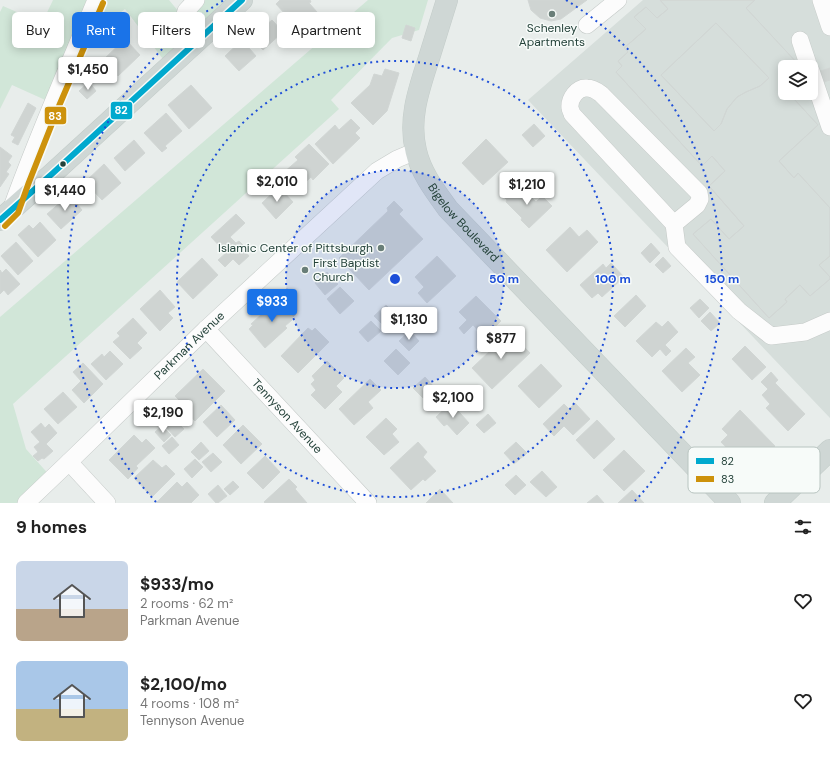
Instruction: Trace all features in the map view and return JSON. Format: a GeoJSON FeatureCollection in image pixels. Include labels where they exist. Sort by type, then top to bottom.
{"type":"FeatureCollection","features":[{"type":"Feature","properties":{"kind":"main road"},"geometry":{"type":"LineString","coordinates":[[205,34],[242,0]]}},
{"type":"Feature","properties":{"kind":"main road","name":"Bigelow Boulevard"},"geometry":{"type":"LineString","coordinates":[[447,0],[415,107],[413,134],[416,151],[430,184],[448,209],[688,459]]}},
{"type":"Feature","properties":{"kind":"main road"},"geometry":{"type":"LineString","coordinates":[[6,215],[190,48]]}},
{"type":"Feature","properties":{"kind":"main road"},"geometry":{"type":"LineString","coordinates":[[820,459],[830,450]]}},
{"type":"Feature","properties":{"kind":"main road","name":"Bigelow Boulevard"},"geometry":{"type":"LineString","coordinates":[[720,493],[730,503]]}},
{"type":"Feature","properties":{"kind":"main road"},"geometry":{"type":"LineString","coordinates":[[774,503],[785,493]]}},
{"type":"Feature","properties":{"kind":"street"},"geometry":{"type":"LineString","coordinates":[[6,215],[96,0]]}},
{"type":"Feature","properties":{"kind":"street"},"geometry":{"type":"LineString","coordinates":[[186,12],[196,0]]}},
{"type":"Feature","properties":{"kind":"street"},"geometry":{"type":"LineString","coordinates":[[587,25],[618,0]]}},
{"type":"Feature","properties":{"kind":"street"},"geometry":{"type":"LineString","coordinates":[[821,0],[830,27]]}},
{"type":"Feature","properties":{"kind":"street"},"geometry":{"type":"LineString","coordinates":[[800,40],[807,60]]}},
{"type":"Feature","properties":{"kind":"street"},"geometry":{"type":"LineString","coordinates":[[674,224],[697,205],[700,199],[699,193],[601,94],[588,87],[581,89],[574,94],[570,102],[572,114],[674,224],[677,247],[739,311],[772,336],[805,332],[830,321]]}},
{"type":"Feature","properties":{"kind":"street"},"geometry":{"type":"LineString","coordinates":[[818,92],[830,127]]}},
{"type":"Feature","properties":{"kind":"street","name":"Parkman Avenue"},"geometry":{"type":"LineString","coordinates":[[26,503],[206,329],[377,171],[397,159],[416,151]]}},
{"type":"Feature","properties":{"kind":"street","name":"Tennyson Avenue"},"geometry":{"type":"LineString","coordinates":[[206,329],[368,503]]}},
{"type":"Feature","properties":{"kind":"street"},"geometry":{"type":"LineString","coordinates":[[69,462],[107,503]]}},
{"type":"Feature","properties":{"kind":"shaded area"},"geometry":{"type":"Polygon","coordinates":[[[643,0],[830,0],[830,418],[528,100],[643,0]]]}},
{"type":"Feature","properties":{"kind":"green space"},"geometry":{"type":"Polygon","coordinates":[[[53,0],[169,0],[179,12],[138,12],[138,26],[130,16],[130,12],[127,12],[125,9],[121,12],[72,12],[72,48],[76,48],[52,103],[12,85],[0,109],[0,12],[3,6],[17,12],[12,12],[12,48],[64,48],[64,12],[47,12],[53,0]]]}},
{"type":"Feature","properties":{"kind":"green space"},"geometry":{"type":"Polygon","coordinates":[[[196,0],[242,0],[229,12],[213,12],[213,27],[205,34],[205,12],[188,12],[196,0]]]}},
{"type":"Feature","properties":{"kind":"green space"},"geometry":{"type":"Polygon","coordinates":[[[368,0],[428,0],[419,30],[392,38],[331,100],[339,109],[13,404],[26,449],[52,478],[26,503],[0,503],[0,317],[312,48],[375,48],[375,12],[354,12],[368,0]]]}},
{"type":"Feature","properties":{"kind":"green space"},"geometry":{"type":"Polygon","coordinates":[[[155,48],[190,48],[169,67],[155,48]]]}},
{"type":"Feature","properties":{"kind":"building"},"geometry":{"type":"Polygon","coordinates":[[[280,0],[310,0],[311,2],[309,3],[317,12],[283,12],[276,4],[280,0]]]}},
{"type":"Feature","properties":{"kind":"building","name":"Schenley Apartments"},"geometry":{"type":"Polygon","coordinates":[[[528,0],[587,0],[561,19],[551,21],[540,18],[531,10],[528,0]]]}},
{"type":"Feature","properties":{"kind":"building"},"geometry":{"type":"Polygon","coordinates":[[[660,0],[755,0],[746,8],[794,60],[778,60],[778,100],[795,100],[818,125],[779,161],[794,178],[798,173],[830,208],[830,256],[819,265],[830,277],[830,279],[810,296],[800,285],[785,299],[787,302],[769,318],[693,234],[711,219],[729,239],[744,226],[709,186],[725,171],[712,156],[702,166],[616,72],[622,66],[618,61],[628,52],[624,48],[646,29],[634,17],[646,7],[657,18],[668,9],[660,0]],[[716,23],[661,75],[714,131],[721,124],[727,109],[737,97],[760,86],[769,78],[716,23]]]}},
{"type":"Feature","properties":{"kind":"building"},"geometry":{"type":"Polygon","coordinates":[[[660,0],[755,0],[746,8],[794,60],[778,60],[778,100],[795,100],[818,125],[779,161],[794,178],[798,173],[830,208],[830,256],[819,265],[830,277],[830,279],[810,296],[800,285],[785,299],[787,302],[769,318],[693,234],[711,219],[729,239],[744,226],[709,186],[725,171],[712,156],[702,166],[616,72],[622,66],[618,61],[628,52],[624,48],[646,29],[634,17],[646,7],[657,18],[668,9],[660,0]],[[716,23],[661,75],[714,131],[721,124],[727,109],[737,97],[760,86],[769,78],[716,23]]]}},
{"type":"Feature","properties":{"kind":"building"},"geometry":{"type":"Polygon","coordinates":[[[272,20],[277,25],[277,37],[269,45],[269,23],[272,20]]]}},
{"type":"Feature","properties":{"kind":"building"},"geometry":{"type":"Polygon","coordinates":[[[406,25],[415,28],[411,41],[402,38],[406,25]]]}},
{"type":"Feature","properties":{"kind":"building"},"geometry":{"type":"Polygon","coordinates":[[[130,44],[140,55],[118,76],[103,60],[116,48],[130,48],[130,44]]]}},
{"type":"Feature","properties":{"kind":"building"},"geometry":{"type":"Polygon","coordinates":[[[234,48],[249,48],[256,56],[239,71],[225,56],[234,48]]]}},
{"type":"Feature","properties":{"kind":"building"},"geometry":{"type":"Polygon","coordinates":[[[830,68],[830,80],[818,84],[818,72],[830,68]]]}},
{"type":"Feature","properties":{"kind":"building"},"geometry":{"type":"Polygon","coordinates":[[[385,69],[399,73],[387,111],[373,125],[351,103],[370,85],[374,74],[382,76],[385,69]]]}},
{"type":"Feature","properties":{"kind":"building"},"geometry":{"type":"Polygon","coordinates":[[[89,82],[96,91],[87,99],[79,91],[89,82]]]}},
{"type":"Feature","properties":{"kind":"building"},"geometry":{"type":"Polygon","coordinates":[[[191,85],[212,108],[189,129],[168,105],[191,85]]]}},
{"type":"Feature","properties":{"kind":"building"},"geometry":{"type":"Polygon","coordinates":[[[28,103],[36,108],[18,145],[12,142],[15,137],[11,135],[28,103]]]}},
{"type":"Feature","properties":{"kind":"building"},"geometry":{"type":"Polygon","coordinates":[[[166,113],[182,131],[165,146],[167,148],[162,152],[144,133],[166,113]]]}},
{"type":"Feature","properties":{"kind":"building"},"geometry":{"type":"Polygon","coordinates":[[[351,119],[360,128],[355,133],[360,138],[333,164],[315,144],[335,125],[339,130],[351,119]]]}},
{"type":"Feature","properties":{"kind":"building"},"geometry":{"type":"Polygon","coordinates":[[[534,124],[545,136],[533,147],[522,135],[534,124]]]}},
{"type":"Feature","properties":{"kind":"building"},"geometry":{"type":"Polygon","coordinates":[[[486,139],[508,162],[483,185],[462,163],[486,139]]]}},
{"type":"Feature","properties":{"kind":"building"},"geometry":{"type":"Polygon","coordinates":[[[134,140],[145,153],[125,171],[114,158],[134,140]]]}},
{"type":"Feature","properties":{"kind":"building"},"geometry":{"type":"Polygon","coordinates":[[[309,144],[329,164],[313,180],[311,177],[298,189],[283,173],[298,160],[295,157],[309,144]]]}},
{"type":"Feature","properties":{"kind":"building"},"geometry":{"type":"Polygon","coordinates":[[[0,147],[12,156],[8,162],[11,165],[6,172],[9,174],[0,187],[0,147]]]}},
{"type":"Feature","properties":{"kind":"building"},"geometry":{"type":"Polygon","coordinates":[[[104,164],[121,183],[102,200],[85,182],[104,164]]]}},
{"type":"Feature","properties":{"kind":"building"},"geometry":{"type":"Polygon","coordinates":[[[279,187],[293,202],[276,219],[262,203],[279,187]]]}},
{"type":"Feature","properties":{"kind":"building"},"geometry":{"type":"Polygon","coordinates":[[[522,188],[536,202],[542,196],[552,206],[529,228],[521,220],[522,218],[506,202],[507,200],[501,194],[507,189],[514,196],[522,188]]]}},
{"type":"Feature","properties":{"kind":"building"},"geometry":{"type":"Polygon","coordinates":[[[69,195],[82,210],[61,229],[47,214],[69,195]]]}},
{"type":"Feature","properties":{"kind":"building","name":"Islamic Center of Pittsburgh"},"geometry":{"type":"Polygon","coordinates":[[[394,201],[403,210],[399,214],[423,239],[369,290],[339,258],[388,211],[387,208],[394,201]]]}},
{"type":"Feature","properties":{"kind":"building"},"geometry":{"type":"Polygon","coordinates":[[[236,214],[245,223],[230,237],[236,243],[239,241],[245,247],[243,249],[249,256],[239,265],[233,259],[225,267],[218,260],[226,253],[211,237],[236,214]]]}},
{"type":"Feature","properties":{"kind":"building"},"geometry":{"type":"Polygon","coordinates":[[[40,222],[56,240],[38,257],[18,235],[29,225],[33,229],[40,222]]]}},
{"type":"Feature","properties":{"kind":"building"},"geometry":{"type":"Polygon","coordinates":[[[570,227],[579,237],[587,230],[598,242],[567,272],[546,250],[570,227]]]}},
{"type":"Feature","properties":{"kind":"building"},"geometry":{"type":"Polygon","coordinates":[[[16,242],[33,261],[18,275],[1,256],[16,242]]]}},
{"type":"Feature","properties":{"kind":"building"},"geometry":{"type":"Polygon","coordinates":[[[651,243],[660,253],[650,263],[641,253],[651,243]]]}},
{"type":"Feature","properties":{"kind":"building"},"geometry":{"type":"Polygon","coordinates":[[[437,256],[456,276],[427,303],[418,293],[424,287],[415,277],[437,256]]]}},
{"type":"Feature","properties":{"kind":"building"},"geometry":{"type":"Polygon","coordinates":[[[663,257],[671,266],[663,273],[655,265],[663,257]]]}},
{"type":"Feature","properties":{"kind":"building"},"geometry":{"type":"Polygon","coordinates":[[[202,258],[218,275],[193,299],[177,282],[202,258]]]}},
{"type":"Feature","properties":{"kind":"building"},"geometry":{"type":"Polygon","coordinates":[[[611,263],[624,277],[602,297],[598,293],[592,298],[580,285],[603,264],[606,268],[611,263]]]}},
{"type":"Feature","properties":{"kind":"building"},"geometry":{"type":"Polygon","coordinates":[[[6,269],[20,284],[8,295],[4,290],[0,294],[0,270],[2,273],[6,269]]]}},
{"type":"Feature","properties":{"kind":"building"},"geometry":{"type":"Polygon","coordinates":[[[327,272],[338,284],[325,295],[315,283],[327,272]]]}},
{"type":"Feature","properties":{"kind":"building"},"geometry":{"type":"Polygon","coordinates":[[[340,287],[354,301],[340,314],[327,299],[340,287]]]}},
{"type":"Feature","properties":{"kind":"building"},"geometry":{"type":"Polygon","coordinates":[[[160,290],[175,307],[168,313],[173,318],[160,331],[140,309],[160,290]]]}},
{"type":"Feature","properties":{"kind":"building"},"geometry":{"type":"Polygon","coordinates":[[[636,295],[646,306],[625,327],[614,316],[636,295]]]}},
{"type":"Feature","properties":{"kind":"building"},"geometry":{"type":"Polygon","coordinates":[[[476,296],[501,321],[484,337],[473,325],[464,334],[459,328],[467,320],[459,312],[476,296]]]}},
{"type":"Feature","properties":{"kind":"building"},"geometry":{"type":"Polygon","coordinates":[[[700,299],[709,308],[699,318],[690,308],[700,299]]]}},
{"type":"Feature","properties":{"kind":"building"},"geometry":{"type":"Polygon","coordinates":[[[276,301],[280,306],[285,302],[296,314],[285,326],[287,328],[265,348],[249,329],[253,325],[251,324],[276,301]]]}},
{"type":"Feature","properties":{"kind":"building"},"geometry":{"type":"Polygon","coordinates":[[[386,305],[396,315],[384,326],[374,316],[386,305]]]}},
{"type":"Feature","properties":{"kind":"building"},"geometry":{"type":"Polygon","coordinates":[[[710,312],[720,323],[711,331],[701,321],[710,312]]]}},
{"type":"Feature","properties":{"kind":"building"},"geometry":{"type":"Polygon","coordinates":[[[133,318],[147,333],[137,343],[142,348],[130,359],[113,342],[120,336],[117,333],[133,318]]]}},
{"type":"Feature","properties":{"kind":"building"},"geometry":{"type":"Polygon","coordinates":[[[371,321],[381,331],[368,342],[359,332],[371,321]]]}},
{"type":"Feature","properties":{"kind":"building"},"geometry":{"type":"Polygon","coordinates":[[[668,321],[678,332],[665,345],[671,351],[666,356],[660,349],[652,357],[636,341],[656,322],[662,327],[668,321]]]}},
{"type":"Feature","properties":{"kind":"building"},"geometry":{"type":"Polygon","coordinates":[[[308,328],[312,331],[315,328],[329,342],[298,373],[281,356],[308,328]]]}},
{"type":"Feature","properties":{"kind":"building"},"geometry":{"type":"Polygon","coordinates":[[[410,331],[419,341],[409,351],[399,341],[410,331]]]}},
{"type":"Feature","properties":{"kind":"building"},"geometry":{"type":"Polygon","coordinates":[[[510,332],[530,353],[492,389],[472,368],[510,332]]]}},
{"type":"Feature","properties":{"kind":"building"},"geometry":{"type":"Polygon","coordinates":[[[745,346],[766,367],[752,380],[732,359],[745,346]]]}},
{"type":"Feature","properties":{"kind":"building"},"geometry":{"type":"Polygon","coordinates":[[[686,348],[695,357],[688,363],[700,375],[682,392],[662,371],[686,348]]]}},
{"type":"Feature","properties":{"kind":"building"},"geometry":{"type":"Polygon","coordinates":[[[396,349],[410,363],[398,375],[384,361],[396,349]]]}},
{"type":"Feature","properties":{"kind":"building"},"geometry":{"type":"Polygon","coordinates":[[[110,351],[123,364],[106,380],[91,364],[102,354],[104,357],[110,351]]]}},
{"type":"Feature","properties":{"kind":"building"},"geometry":{"type":"Polygon","coordinates":[[[327,361],[344,378],[336,386],[342,392],[325,409],[311,395],[316,390],[311,384],[315,380],[312,376],[327,361]]]}},
{"type":"Feature","properties":{"kind":"building"},"geometry":{"type":"Polygon","coordinates":[[[83,363],[103,384],[84,403],[72,390],[81,381],[73,372],[83,363]]]}},
{"type":"Feature","properties":{"kind":"building"},"geometry":{"type":"Polygon","coordinates":[[[541,364],[562,386],[539,408],[518,386],[541,364]]]}},
{"type":"Feature","properties":{"kind":"building"},"geometry":{"type":"Polygon","coordinates":[[[203,369],[225,391],[195,421],[177,403],[180,401],[175,396],[203,369]]]}},
{"type":"Feature","properties":{"kind":"building"},"geometry":{"type":"Polygon","coordinates":[[[771,372],[778,380],[775,383],[805,414],[788,431],[766,408],[770,404],[762,395],[768,389],[761,382],[771,372]]]}},
{"type":"Feature","properties":{"kind":"building"},"geometry":{"type":"Polygon","coordinates":[[[425,377],[434,387],[423,398],[413,388],[425,377]]]}},
{"type":"Feature","properties":{"kind":"building"},"geometry":{"type":"Polygon","coordinates":[[[370,379],[381,390],[368,402],[373,408],[354,425],[339,409],[370,379]]]}},
{"type":"Feature","properties":{"kind":"building"},"geometry":{"type":"Polygon","coordinates":[[[63,392],[77,407],[58,424],[44,409],[63,392]]]}},
{"type":"Feature","properties":{"kind":"building"},"geometry":{"type":"Polygon","coordinates":[[[451,403],[469,423],[457,435],[447,424],[444,426],[436,417],[451,403]]]}},
{"type":"Feature","properties":{"kind":"building"},"geometry":{"type":"Polygon","coordinates":[[[575,403],[590,419],[573,435],[564,426],[554,436],[543,424],[564,404],[569,409],[575,403]]]}},
{"type":"Feature","properties":{"kind":"building"},"geometry":{"type":"Polygon","coordinates":[[[221,405],[235,420],[217,437],[203,422],[221,405]]]}},
{"type":"Feature","properties":{"kind":"building"},"geometry":{"type":"Polygon","coordinates":[[[740,410],[775,446],[726,447],[721,442],[728,435],[722,429],[740,410]]]}},
{"type":"Feature","properties":{"kind":"building"},"geometry":{"type":"Polygon","coordinates":[[[488,414],[496,423],[484,433],[476,425],[488,414]]]}},
{"type":"Feature","properties":{"kind":"building"},"geometry":{"type":"Polygon","coordinates":[[[173,418],[184,429],[175,437],[165,426],[173,418]]]}},
{"type":"Feature","properties":{"kind":"building"},"geometry":{"type":"Polygon","coordinates":[[[386,418],[397,429],[392,434],[399,442],[384,455],[366,437],[386,418]]]}},
{"type":"Feature","properties":{"kind":"building"},"geometry":{"type":"Polygon","coordinates":[[[597,420],[615,439],[594,459],[576,440],[597,420]]]}},
{"type":"Feature","properties":{"kind":"building"},"geometry":{"type":"Polygon","coordinates":[[[41,423],[45,428],[49,424],[57,433],[46,444],[53,451],[44,459],[42,458],[38,461],[33,456],[38,452],[34,447],[40,442],[31,432],[41,423]]]}},
{"type":"Feature","properties":{"kind":"building"},"geometry":{"type":"Polygon","coordinates":[[[243,425],[262,444],[241,464],[223,445],[243,425]]]}},
{"type":"Feature","properties":{"kind":"building"},"geometry":{"type":"Polygon","coordinates":[[[162,426],[171,435],[164,442],[155,432],[162,426]]]}},
{"type":"Feature","properties":{"kind":"building"},"geometry":{"type":"Polygon","coordinates":[[[134,435],[142,443],[146,439],[155,448],[136,466],[138,468],[128,479],[109,460],[134,435]]]}},
{"type":"Feature","properties":{"kind":"building"},"geometry":{"type":"Polygon","coordinates":[[[172,437],[179,445],[169,454],[162,446],[172,437]]]}},
{"type":"Feature","properties":{"kind":"building"},"geometry":{"type":"Polygon","coordinates":[[[201,442],[209,451],[199,460],[191,452],[201,442]]]}},
{"type":"Feature","properties":{"kind":"building"},"geometry":{"type":"Polygon","coordinates":[[[418,442],[427,452],[423,457],[436,471],[425,481],[423,479],[411,490],[390,468],[418,442]]]}},
{"type":"Feature","properties":{"kind":"building"},"geometry":{"type":"Polygon","coordinates":[[[516,442],[527,453],[514,464],[504,453],[516,442]]]}},
{"type":"Feature","properties":{"kind":"building"},"geometry":{"type":"Polygon","coordinates":[[[624,450],[645,471],[624,491],[603,470],[624,450]]]}},
{"type":"Feature","properties":{"kind":"building"},"geometry":{"type":"Polygon","coordinates":[[[213,453],[222,462],[211,472],[202,462],[213,453]]]}},
{"type":"Feature","properties":{"kind":"building"},"geometry":{"type":"Polygon","coordinates":[[[265,456],[280,472],[263,489],[247,473],[265,456]]]}},
{"type":"Feature","properties":{"kind":"building"},"geometry":{"type":"Polygon","coordinates":[[[195,459],[203,467],[192,478],[184,469],[195,459]]]}},
{"type":"Feature","properties":{"kind":"building"},"geometry":{"type":"Polygon","coordinates":[[[153,460],[162,468],[166,465],[175,474],[152,497],[134,478],[153,460]]]}},
{"type":"Feature","properties":{"kind":"building"},"geometry":{"type":"Polygon","coordinates":[[[542,471],[557,487],[546,497],[530,482],[542,471]]]}},
{"type":"Feature","properties":{"kind":"building"},"geometry":{"type":"Polygon","coordinates":[[[516,475],[526,485],[515,495],[505,485],[516,475]]]}},
{"type":"Feature","properties":{"kind":"building"},"geometry":{"type":"Polygon","coordinates":[[[289,479],[297,487],[295,489],[307,503],[264,502],[289,479]]]}},
{"type":"Feature","properties":{"kind":"building"},"geometry":{"type":"Polygon","coordinates":[[[233,481],[239,487],[230,495],[224,489],[233,481]]]}},
{"type":"Feature","properties":{"kind":"building"},"geometry":{"type":"Polygon","coordinates":[[[177,482],[182,487],[187,482],[199,495],[191,503],[156,503],[177,482]]]}},
{"type":"Feature","properties":{"kind":"building"},"geometry":{"type":"Polygon","coordinates":[[[218,485],[227,496],[216,503],[208,494],[218,485]]]}},
{"type":"Feature","properties":{"kind":"building"},"geometry":{"type":"Polygon","coordinates":[[[440,489],[453,503],[426,503],[440,489]]]}},
{"type":"Feature","properties":{"kind":"building"},"geometry":{"type":"Polygon","coordinates":[[[632,490],[644,503],[618,503],[632,490]]]}},
{"type":"Feature","properties":{"kind":"building"},"geometry":{"type":"Polygon","coordinates":[[[597,495],[604,503],[587,503],[597,495]]]}},
{"type":"Feature","properties":{"kind":"transit line","name":"82"},"geometry":{"type":"LineString","coordinates":[[0,220],[242,0]]}},
{"type":"Feature","properties":{"kind":"transit line","name":"83"},"geometry":{"type":"LineString","coordinates":[[5,226],[18,213],[59,106],[103,3]]}},
{"type":"Feature","properties":{"kind":"place","name":"Schenley Apartments"},"geometry":{"type":"Point","coordinates":[552,14]}},
{"type":"Feature","properties":{"kind":"place","name":"Islamic Center of Pittsburgh"},"geometry":{"type":"Point","coordinates":[381,248]}},
{"type":"Feature","properties":{"kind":"place","name":"First Baptist Church"},"geometry":{"type":"Point","coordinates":[305,270]}}]}
